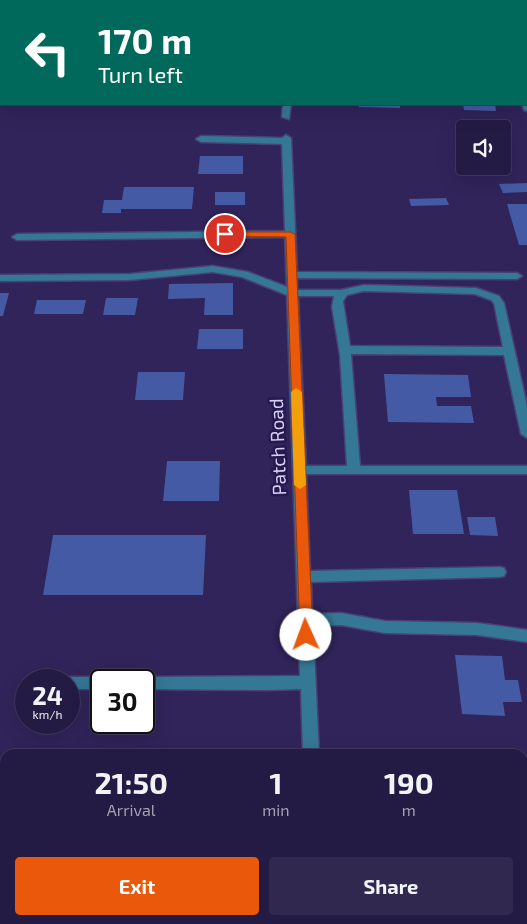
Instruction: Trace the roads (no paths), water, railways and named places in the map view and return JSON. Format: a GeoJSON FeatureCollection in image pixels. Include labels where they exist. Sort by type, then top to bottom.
{"type":"FeatureCollection","features":[{"type":"Feature","properties":{"kind":"street"},"geometry":{"type":"LineString","coordinates":[[286,117],[287,105]]}},
{"type":"Feature","properties":{"kind":"street","name":"Patch Road"},"geometry":{"type":"LineString","coordinates":[[200,139],[286,139],[311,749]]}},
{"type":"Feature","properties":{"kind":"street"},"geometry":{"type":"LineString","coordinates":[[17,237],[290,234]]}},
{"type":"Feature","properties":{"kind":"street"},"geometry":{"type":"LineString","coordinates":[[0,278],[130,277],[213,269],[244,274],[292,293],[342,294],[364,288],[476,290],[495,298],[499,303],[527,434]]}},
{"type":"Feature","properties":{"kind":"street"},"geometry":{"type":"LineString","coordinates":[[292,275],[517,276]]}},
{"type":"Feature","properties":{"kind":"street"},"geometry":{"type":"LineString","coordinates":[[342,294],[338,298],[338,308],[345,350],[354,470]]}},
{"type":"Feature","properties":{"kind":"street"},"geometry":{"type":"LineString","coordinates":[[345,350],[510,351]]}},
{"type":"Feature","properties":{"kind":"street"},"geometry":{"type":"LineString","coordinates":[[299,470],[527,470]]}},
{"type":"Feature","properties":{"kind":"street"},"geometry":{"type":"LineString","coordinates":[[304,577],[499,572]]}},
{"type":"Feature","properties":{"kind":"street"},"geometry":{"type":"LineString","coordinates":[[306,620],[342,619],[385,627],[476,629],[527,636]]}},
{"type":"Feature","properties":{"kind":"street"},"geometry":{"type":"LineString","coordinates":[[155,683],[268,684],[308,682]]}}]}
